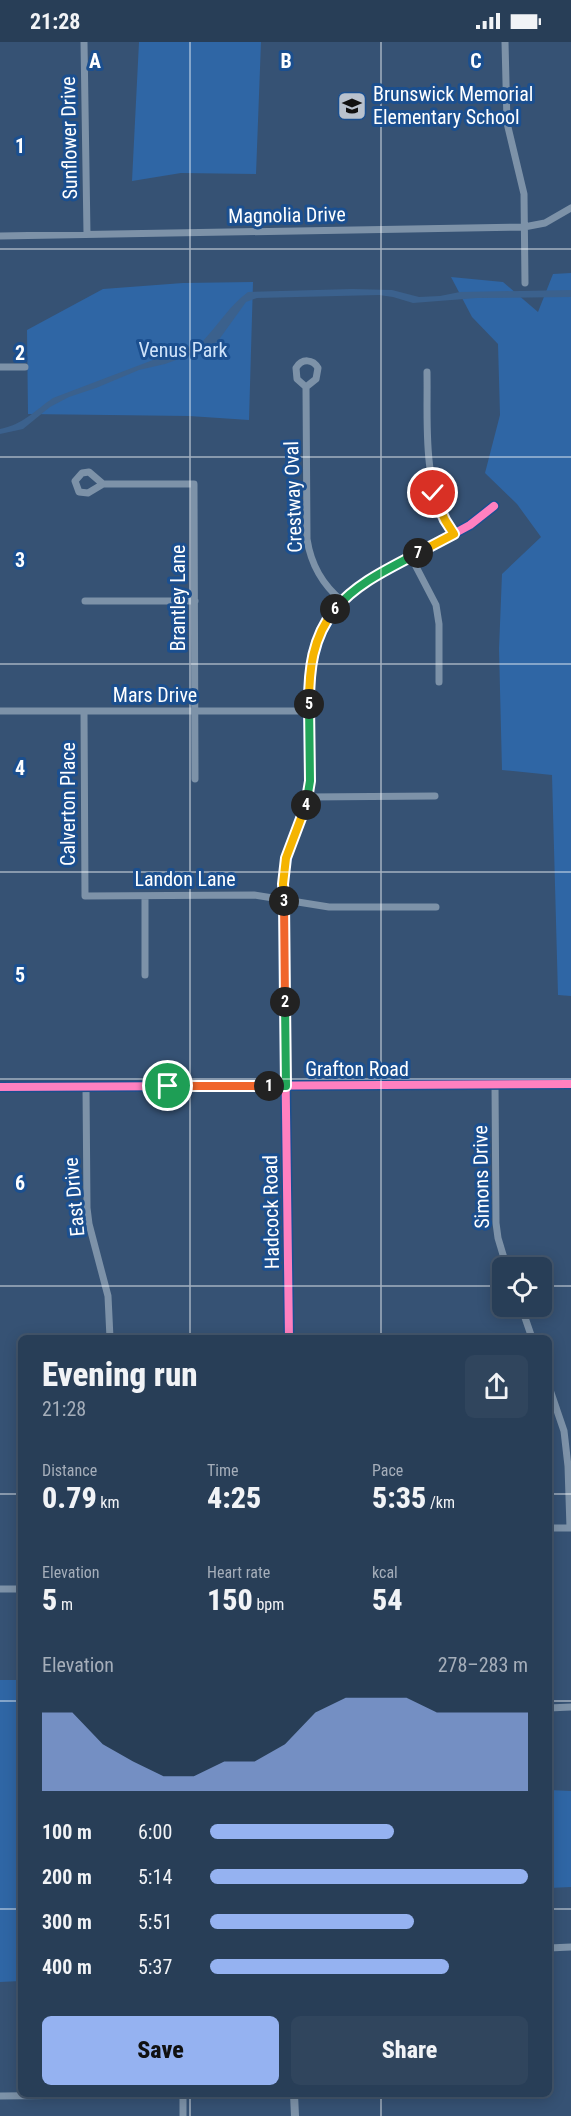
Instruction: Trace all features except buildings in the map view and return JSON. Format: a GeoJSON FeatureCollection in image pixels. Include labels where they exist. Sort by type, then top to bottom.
{"type":"FeatureCollection","features":[{"type":"Feature","properties":{"kind":"street","name":"Sunflower Drive"},"geometry":{"type":"LineString","coordinates":[[84,42],[87,234]]}},
{"type":"Feature","properties":{"kind":"street"},"geometry":{"type":"LineString","coordinates":[[505,42],[506,115],[510,141],[521,177],[525,211],[525,282]]}},
{"type":"Feature","properties":{"kind":"street","name":"Magnolia Drive"},"geometry":{"type":"LineString","coordinates":[[0,236],[524,227],[544,222],[571,208]]}},
{"type":"Feature","properties":{"kind":"street"},"geometry":{"type":"LineString","coordinates":[[0,367],[25,367]]}},
{"type":"Feature","properties":{"kind":"street"},"geometry":{"type":"LineString","coordinates":[[427,372],[430,479],[438,506],[454,534]]}},
{"type":"Feature","properties":{"kind":"street","name":"Crestway Oval"},"geometry":{"type":"LineString","coordinates":[[306,387],[309,550],[323,583],[342,601]]}},
{"type":"Feature","properties":{"kind":"street","name":"Brantley Lane"},"geometry":{"type":"LineString","coordinates":[[103,484],[194,484],[195,780]]}},
{"type":"Feature","properties":{"kind":"street"},"geometry":{"type":"LineString","coordinates":[[286,1086],[283,884],[286,858],[308,797],[310,781],[309,676],[313,652],[324,625],[342,601],[365,582],[470,525],[495,506]]}},
{"type":"Feature","properties":{"kind":"street"},"geometry":{"type":"LineString","coordinates":[[411,557],[436,605],[439,624],[439,682]]}},
{"type":"Feature","properties":{"kind":"street"},"geometry":{"type":"LineString","coordinates":[[84,601],[195,601]]}},
{"type":"Feature","properties":{"kind":"street","name":"Mars Drive"},"geometry":{"type":"LineString","coordinates":[[0,711],[309,711]]}},
{"type":"Feature","properties":{"kind":"street","name":"Calverton Place"},"geometry":{"type":"LineString","coordinates":[[84,711],[85,896]]}},
{"type":"Feature","properties":{"kind":"street"},"geometry":{"type":"LineString","coordinates":[[308,797],[435,796]]}},
{"type":"Feature","properties":{"kind":"street","name":"Landon Lane"},"geometry":{"type":"LineString","coordinates":[[85,896],[254,895],[329,907],[436,907]]}},
{"type":"Feature","properties":{"kind":"street"},"geometry":{"type":"LineString","coordinates":[[145,896],[145,975]]}},
{"type":"Feature","properties":{"kind":"street","name":"Simons Drive"},"geometry":{"type":"LineString","coordinates":[[495,1084],[496,1223],[504,1257]]}},
{"type":"Feature","properties":{"kind":"street","name":"Grafton Road"},"geometry":{"type":"LineString","coordinates":[[0,1087],[571,1084]]}},
{"type":"Feature","properties":{"kind":"street","name":"Hadcock Road"},"geometry":{"type":"LineString","coordinates":[[286,1086],[289,1335]]}},
{"type":"Feature","properties":{"kind":"street","name":"East Drive"},"geometry":{"type":"LineString","coordinates":[[86,1087],[87,1208],[108,1296],[110,1335]]}},
{"type":"Feature","properties":{"kind":"street"},"geometry":{"type":"LineString","coordinates":[[525,1317],[531,1335]]}},
{"type":"Feature","properties":{"kind":"street"},"geometry":{"type":"LineString","coordinates":[[552,1396],[564,1431],[571,1528],[552,1528]]}},
{"type":"Feature","properties":{"kind":"street"},"geometry":{"type":"LineString","coordinates":[[0,1589],[18,1589]]}},
{"type":"Feature","properties":{"kind":"street"},"geometry":{"type":"LineString","coordinates":[[552,1708],[571,1707]]}},
{"type":"Feature","properties":{"kind":"street"},"geometry":{"type":"LineString","coordinates":[[552,1948],[571,1947]]}},
{"type":"Feature","properties":{"kind":"street"},"geometry":{"type":"LineString","coordinates":[[0,2096],[18,2096]]}},
{"type":"Feature","properties":{"kind":"street"},"geometry":{"type":"LineString","coordinates":[[183,2097],[183,2116]]}},
{"type":"Feature","properties":{"kind":"street"},"geometry":{"type":"LineString","coordinates":[[294,2097],[295,2116]]}},
{"type":"Feature","properties":{"kind":"green space"},"geometry":{"type":"Polygon","coordinates":[[[139,42],[261,42],[256,174],[181,173],[132,181],[139,42]]]}},
{"type":"Feature","properties":{"kind":"green space"},"geometry":{"type":"Polygon","coordinates":[[[571,273],[571,996],[558,995],[552,775],[502,770],[499,649],[502,574],[541,537],[517,504],[485,473],[500,415],[498,344],[472,317],[451,277],[503,282],[538,312],[553,274],[571,273]]]}},
{"type":"Feature","properties":{"kind":"green space","name":"Venus Park"},"geometry":{"type":"Polygon","coordinates":[[[253,282],[249,420],[189,416],[28,414],[27,330],[103,289],[183,283],[253,282]]]}},
{"type":"Feature","properties":{"kind":"green space"},"geometry":{"type":"Polygon","coordinates":[[[0,1680],[18,1680],[18,1981],[0,1982],[0,1680]]]}},
{"type":"Feature","properties":{"kind":"green space"},"geometry":{"type":"Polygon","coordinates":[[[552,1790],[571,1791],[571,1887],[552,1888],[552,1790]]]}},
{"type":"Feature","properties":{"kind":"shaded area"},"geometry":{"type":"Polygon","coordinates":[[[392,290],[419,297],[460,292],[571,290],[571,297],[477,298],[413,303],[379,295],[257,298],[246,302],[218,341],[204,350],[165,364],[139,370],[69,397],[50,407],[23,429],[0,434],[0,429],[22,420],[53,398],[203,341],[248,292],[392,290]]]}},
{"type":"Feature","properties":{"kind":"cycle path"},"geometry":{"type":"LineString","coordinates":[[289,1335],[283,884],[287,857],[304,808],[310,781],[308,698],[310,672],[316,647],[326,624],[342,602],[365,582],[470,525],[494,506]]}},
{"type":"Feature","properties":{"kind":"cycle path"},"geometry":{"type":"LineString","coordinates":[[0,1087],[571,1084]]}},
{"type":"Feature","properties":{"kind":"place","name":"Brunswick Memorial Elementary School"},"geometry":{"type":"Point","coordinates":[352,106]}},
{"type":"Feature","properties":{"kind":"route"},"geometry":{"type":"LineString","coordinates":[[168,1086],[286,1086],[283,884],[286,858],[308,797],[310,781],[309,676],[313,652],[332,612],[353,591],[365,582],[454,534],[433,493]]}}]}
